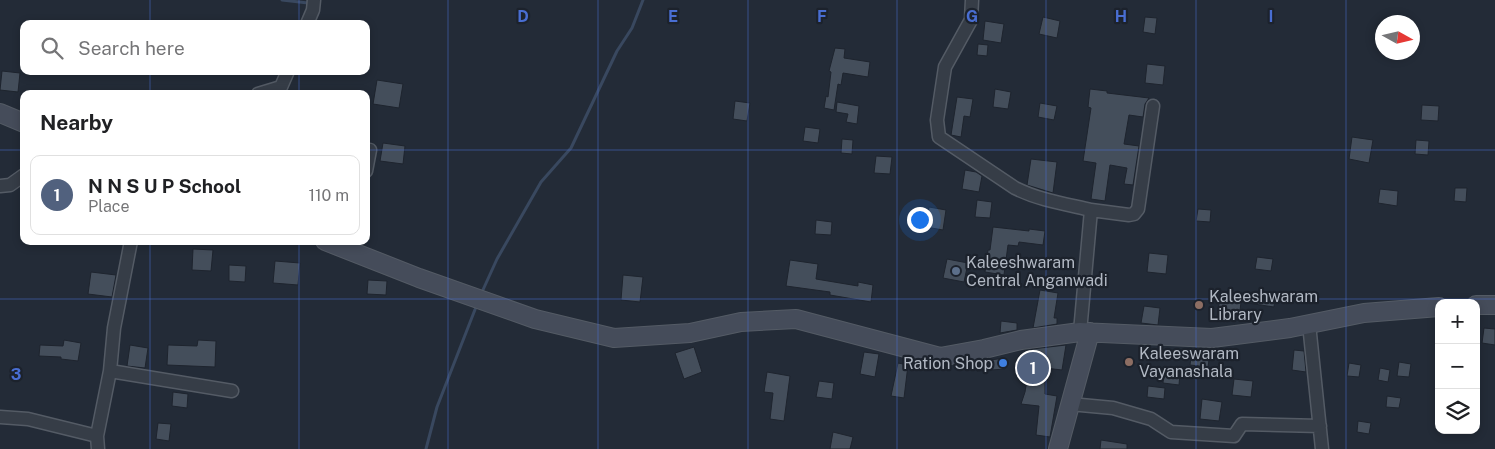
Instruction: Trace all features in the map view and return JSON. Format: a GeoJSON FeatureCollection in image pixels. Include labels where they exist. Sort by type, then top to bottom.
{"type":"FeatureCollection","features":[{"type":"Feature","properties":{"kind":"street"},"geometry":{"type":"LineString","coordinates":[[309,20],[313,10],[314,0]]}},
{"type":"Feature","properties":{"kind":"street"},"geometry":{"type":"LineString","coordinates":[[972,0],[971,20],[945,67],[937,120],[939,137],[1014,188],[1049,201],[1091,210],[1134,214],[1138,209],[1153,106]]}},
{"type":"Feature","properties":{"kind":"street"},"geometry":{"type":"LineString","coordinates":[[271,90],[281,87],[286,75]]}},
{"type":"Feature","properties":{"kind":"street"},"geometry":{"type":"LineString","coordinates":[[0,113],[20,121]]}},
{"type":"Feature","properties":{"kind":"street"},"geometry":{"type":"LineString","coordinates":[[0,186],[10,185],[20,178]]}},
{"type":"Feature","properties":{"kind":"street"},"geometry":{"type":"LineString","coordinates":[[1058,449],[1070,404],[1085,332],[1091,210]]}},
{"type":"Feature","properties":{"kind":"street"},"geometry":{"type":"LineString","coordinates":[[98,449],[97,436],[110,371],[114,328],[130,245]]}},
{"type":"Feature","properties":{"kind":"street"},"geometry":{"type":"LineString","coordinates":[[351,246],[419,278],[535,319],[614,338],[690,333],[741,322],[796,319],[940,357],[1021,340],[1085,332],[1212,338],[1309,324],[1364,313],[1435,307]]}},
{"type":"Feature","properties":{"kind":"street"},"geometry":{"type":"LineString","coordinates":[[1480,305],[1495,305]]}},
{"type":"Feature","properties":{"kind":"street"},"geometry":{"type":"LineString","coordinates":[[1309,324],[1322,449]]}},
{"type":"Feature","properties":{"kind":"street"},"geometry":{"type":"LineString","coordinates":[[110,371],[232,391]]}},
{"type":"Feature","properties":{"kind":"street"},"geometry":{"type":"LineString","coordinates":[[1070,404],[1113,408],[1151,419],[1171,432],[1234,436],[1242,424],[1320,426]]}},
{"type":"Feature","properties":{"kind":"street"},"geometry":{"type":"LineString","coordinates":[[0,417],[28,419],[97,436]]}},
{"type":"Feature","properties":{"kind":"building"},"geometry":{"type":"Polygon","coordinates":[[[1043,17],[1060,21],[1057,38],[1039,34],[1043,17]]]}},
{"type":"Feature","properties":{"kind":"building"},"geometry":{"type":"Polygon","coordinates":[[[1145,17],[1157,18],[1155,34],[1143,32],[1145,17]]]}},
{"type":"Feature","properties":{"kind":"building"},"geometry":{"type":"Polygon","coordinates":[[[985,21],[1004,24],[1001,43],[983,40],[985,21]]]}},
{"type":"Feature","properties":{"kind":"building"},"geometry":{"type":"Polygon","coordinates":[[[978,44],[988,45],[987,56],[977,55],[978,44]]]}},
{"type":"Feature","properties":{"kind":"building"},"geometry":{"type":"Polygon","coordinates":[[[835,48],[845,49],[844,58],[870,62],[868,77],[843,73],[841,85],[838,84],[834,110],[824,108],[826,96],[828,97],[831,72],[829,71],[835,48]]]}},
{"type":"Feature","properties":{"kind":"building"},"geometry":{"type":"Polygon","coordinates":[[[1147,64],[1165,66],[1163,85],[1145,83],[1147,64]]]}},
{"type":"Feature","properties":{"kind":"building"},"geometry":{"type":"Polygon","coordinates":[[[2,71],[20,73],[18,92],[0,90],[2,71]]]}},
{"type":"Feature","properties":{"kind":"building"},"geometry":{"type":"Polygon","coordinates":[[[377,80],[403,84],[399,108],[373,104],[377,80]]]}},
{"type":"Feature","properties":{"kind":"building"},"geometry":{"type":"Polygon","coordinates":[[[995,89],[1011,92],[1008,109],[993,107],[995,89]]]}},
{"type":"Feature","properties":{"kind":"building"},"geometry":{"type":"Polygon","coordinates":[[[1090,89],[1149,98],[1145,104],[1143,117],[1129,115],[1124,144],[1139,146],[1133,185],[1124,184],[1127,168],[1110,165],[1105,201],[1091,199],[1096,163],[1083,161],[1091,108],[1088,107],[1090,89]]]}},
{"type":"Feature","properties":{"kind":"building"},"geometry":{"type":"Polygon","coordinates":[[[957,97],[973,99],[970,117],[964,116],[961,137],[951,135],[957,97]]]}},
{"type":"Feature","properties":{"kind":"building"},"geometry":{"type":"Polygon","coordinates":[[[735,101],[750,103],[747,121],[733,119],[735,101]]]}},
{"type":"Feature","properties":{"kind":"building"},"geometry":{"type":"Polygon","coordinates":[[[837,102],[859,106],[857,124],[846,122],[848,114],[836,112],[837,102]]]}},
{"type":"Feature","properties":{"kind":"building"},"geometry":{"type":"Polygon","coordinates":[[[1040,103],[1057,106],[1054,120],[1038,117],[1040,103]]]}},
{"type":"Feature","properties":{"kind":"building"},"geometry":{"type":"Polygon","coordinates":[[[1422,105],[1439,106],[1438,121],[1421,120],[1422,105]]]}},
{"type":"Feature","properties":{"kind":"building"},"geometry":{"type":"Polygon","coordinates":[[[805,127],[820,129],[818,143],[803,141],[805,127]]]}},
{"type":"Feature","properties":{"kind":"building"},"geometry":{"type":"Polygon","coordinates":[[[1352,137],[1373,140],[1369,163],[1349,159],[1352,137]]]}},
{"type":"Feature","properties":{"kind":"building"},"geometry":{"type":"Polygon","coordinates":[[[842,139],[853,140],[852,154],[841,153],[842,139]]]}},
{"type":"Feature","properties":{"kind":"building"},"geometry":{"type":"Polygon","coordinates":[[[1416,140],[1429,141],[1428,155],[1415,154],[1416,140]]]}},
{"type":"Feature","properties":{"kind":"building"},"geometry":{"type":"Polygon","coordinates":[[[383,143],[405,146],[403,164],[380,161],[383,143]]]}},
{"type":"Feature","properties":{"kind":"building"},"geometry":{"type":"Polygon","coordinates":[[[876,156],[892,157],[890,174],[874,173],[876,156]]]}},
{"type":"Feature","properties":{"kind":"building"},"geometry":{"type":"Polygon","coordinates":[[[1031,159],[1057,162],[1053,193],[1027,185],[1031,159]]]}},
{"type":"Feature","properties":{"kind":"building"},"geometry":{"type":"Polygon","coordinates":[[[965,170],[976,172],[982,176],[979,192],[962,189],[965,170]]]}},
{"type":"Feature","properties":{"kind":"building"},"geometry":{"type":"Polygon","coordinates":[[[1455,188],[1467,188],[1466,202],[1454,201],[1455,188]]]}},
{"type":"Feature","properties":{"kind":"building"},"geometry":{"type":"Polygon","coordinates":[[[1380,189],[1398,191],[1397,206],[1378,203],[1380,189]]]}},
{"type":"Feature","properties":{"kind":"building"},"geometry":{"type":"Polygon","coordinates":[[[977,200],[992,202],[990,218],[975,217],[977,200]]]}},
{"type":"Feature","properties":{"kind":"building"},"geometry":{"type":"Polygon","coordinates":[[[929,207],[946,210],[943,230],[926,227],[929,207]]]}},
{"type":"Feature","properties":{"kind":"building"},"geometry":{"type":"Polygon","coordinates":[[[1198,209],[1211,210],[1210,222],[1196,221],[1198,209]]]}},
{"type":"Feature","properties":{"kind":"building"},"geometry":{"type":"Polygon","coordinates":[[[816,220],[832,222],[831,235],[815,234],[816,220]]]}},
{"type":"Feature","properties":{"kind":"building"},"geometry":{"type":"Polygon","coordinates":[[[993,227],[1045,231],[1043,245],[1019,242],[1018,246],[1008,245],[1004,275],[985,272],[993,227]]]}},
{"type":"Feature","properties":{"kind":"building"},"geometry":{"type":"Polygon","coordinates":[[[193,249],[213,250],[211,271],[192,270],[193,249]]]}},
{"type":"Feature","properties":{"kind":"building"},"geometry":{"type":"Polygon","coordinates":[[[1149,253],[1168,255],[1166,274],[1147,272],[1149,253]]]}},
{"type":"Feature","properties":{"kind":"building"},"geometry":{"type":"Polygon","coordinates":[[[1257,257],[1273,259],[1271,271],[1255,269],[1257,257]]]}},
{"type":"Feature","properties":{"kind":"building"},"geometry":{"type":"Polygon","coordinates":[[[947,259],[968,263],[964,282],[943,278],[947,259]]]}},
{"type":"Feature","properties":{"kind":"building"},"geometry":{"type":"Polygon","coordinates":[[[790,260],[818,264],[816,279],[858,286],[858,282],[873,285],[871,302],[830,295],[830,292],[786,286],[790,260]]]}},
{"type":"Feature","properties":{"kind":"building"},"geometry":{"type":"Polygon","coordinates":[[[275,261],[300,263],[298,285],[273,283],[275,261]]]}},
{"type":"Feature","properties":{"kind":"building"},"geometry":{"type":"Polygon","coordinates":[[[229,265],[246,266],[245,282],[229,281],[229,265]]]}},
{"type":"Feature","properties":{"kind":"building"},"geometry":{"type":"Polygon","coordinates":[[[91,272],[116,275],[112,297],[88,294],[91,272]]]}},
{"type":"Feature","properties":{"kind":"building"},"geometry":{"type":"Polygon","coordinates":[[[623,275],[643,277],[640,302],[621,300],[623,275]]]}},
{"type":"Feature","properties":{"kind":"building"},"geometry":{"type":"Polygon","coordinates":[[[368,280],[387,281],[386,295],[367,294],[368,280]]]}},
{"type":"Feature","properties":{"kind":"building"},"geometry":{"type":"Polygon","coordinates":[[[1040,290],[1058,293],[1054,318],[1057,318],[1057,324],[1033,328],[1040,290]]]}},
{"type":"Feature","properties":{"kind":"building"},"geometry":{"type":"Polygon","coordinates":[[[1221,291],[1258,296],[1259,293],[1275,295],[1274,307],[1241,302],[1239,320],[1217,317],[1221,291]]]}},
{"type":"Feature","properties":{"kind":"building"},"geometry":{"type":"Polygon","coordinates":[[[1144,306],[1160,308],[1158,325],[1141,323],[1144,306]]]}},
{"type":"Feature","properties":{"kind":"building"},"geometry":{"type":"Polygon","coordinates":[[[1001,321],[1017,323],[1017,330],[1000,333],[1001,321]]]}},
{"type":"Feature","properties":{"kind":"building"},"geometry":{"type":"Polygon","coordinates":[[[1484,328],[1495,329],[1495,345],[1482,343],[1484,328]]]}},
{"type":"Feature","properties":{"kind":"building"},"geometry":{"type":"Polygon","coordinates":[[[64,340],[81,343],[78,361],[61,359],[61,357],[39,356],[40,345],[63,346],[64,340]]]}},
{"type":"Feature","properties":{"kind":"building"},"geometry":{"type":"Polygon","coordinates":[[[198,340],[216,341],[215,367],[167,365],[168,345],[197,346],[198,340]]]}},
{"type":"Feature","properties":{"kind":"building"},"geometry":{"type":"Polygon","coordinates":[[[130,345],[148,348],[145,368],[127,366],[130,345]]]}},
{"type":"Feature","properties":{"kind":"building"},"geometry":{"type":"Polygon","coordinates":[[[1066,345],[1062,370],[1045,368],[1045,394],[1057,396],[1050,437],[1036,435],[1039,406],[1021,404],[1025,392],[1032,349],[1066,345]]]}},
{"type":"Feature","properties":{"kind":"building"},"geometry":{"type":"Polygon","coordinates":[[[694,347],[702,372],[684,379],[675,353],[694,347]]]}},
{"type":"Feature","properties":{"kind":"building"},"geometry":{"type":"Polygon","coordinates":[[[1192,350],[1210,353],[1208,367],[1190,365],[1192,350]]]}},
{"type":"Feature","properties":{"kind":"building"},"geometry":{"type":"Polygon","coordinates":[[[1294,350],[1304,351],[1306,372],[1292,370],[1294,350]]]}},
{"type":"Feature","properties":{"kind":"building"},"geometry":{"type":"Polygon","coordinates":[[[864,352],[879,354],[875,377],[860,374],[864,352]]]}},
{"type":"Feature","properties":{"kind":"building"},"geometry":{"type":"Polygon","coordinates":[[[1005,358],[1005,369],[977,371],[976,362],[1005,358]]]}},
{"type":"Feature","properties":{"kind":"building"},"geometry":{"type":"Polygon","coordinates":[[[1399,362],[1411,364],[1409,377],[1397,376],[1399,362]]]}},
{"type":"Feature","properties":{"kind":"building"},"geometry":{"type":"Polygon","coordinates":[[[898,363],[908,365],[904,398],[891,396],[898,363]]]}},
{"type":"Feature","properties":{"kind":"building"},"geometry":{"type":"Polygon","coordinates":[[[1349,363],[1361,365],[1359,377],[1347,376],[1349,363]]]}},
{"type":"Feature","properties":{"kind":"building"},"geometry":{"type":"Polygon","coordinates":[[[1380,368],[1390,370],[1388,382],[1378,380],[1380,368]]]}},
{"type":"Feature","properties":{"kind":"building"},"geometry":{"type":"Polygon","coordinates":[[[1164,371],[1180,373],[1179,385],[1163,383],[1164,371]]]}},
{"type":"Feature","properties":{"kind":"building"},"geometry":{"type":"Polygon","coordinates":[[[767,372],[790,376],[784,421],[770,419],[773,393],[764,392],[767,372]]]}},
{"type":"Feature","properties":{"kind":"building"},"geometry":{"type":"Polygon","coordinates":[[[1234,379],[1253,381],[1251,397],[1232,395],[1234,379]]]}},
{"type":"Feature","properties":{"kind":"building"},"geometry":{"type":"Polygon","coordinates":[[[819,381],[834,383],[832,399],[816,397],[819,381]]]}},
{"type":"Feature","properties":{"kind":"building"},"geometry":{"type":"Polygon","coordinates":[[[1148,386],[1165,388],[1164,399],[1147,397],[1148,386]]]}},
{"type":"Feature","properties":{"kind":"building"},"geometry":{"type":"Polygon","coordinates":[[[173,392],[188,394],[187,408],[172,406],[173,392]]]}},
{"type":"Feature","properties":{"kind":"building"},"geometry":{"type":"Polygon","coordinates":[[[1387,396],[1401,398],[1399,408],[1386,407],[1387,396]]]}},
{"type":"Feature","properties":{"kind":"building"},"geometry":{"type":"Polygon","coordinates":[[[1202,399],[1222,402],[1219,421],[1200,419],[1202,399]]]}},
{"type":"Feature","properties":{"kind":"building"},"geometry":{"type":"Polygon","coordinates":[[[1358,421],[1371,423],[1369,434],[1357,432],[1358,421]]]}},
{"type":"Feature","properties":{"kind":"building"},"geometry":{"type":"Polygon","coordinates":[[[158,423],[171,424],[169,441],[156,439],[158,423]]]}},
{"type":"Feature","properties":{"kind":"building"},"geometry":{"type":"Polygon","coordinates":[[[833,432],[853,437],[850,449],[830,449],[833,432]]]}},
{"type":"Feature","properties":{"kind":"building"},"geometry":{"type":"Polygon","coordinates":[[[1101,440],[1127,444],[1127,449],[1100,449],[1101,440]]]}},
{"type":"Feature","properties":{"kind":"waterway"},"geometry":{"type":"LineString","coordinates":[[282,0],[308,3],[308,0]]}},
{"type":"Feature","properties":{"kind":"waterway"},"geometry":{"type":"LineString","coordinates":[[482,292],[497,259],[541,182],[571,148],[617,51],[632,28],[643,0]]}},
{"type":"Feature","properties":{"kind":"waterway"},"geometry":{"type":"LineString","coordinates":[[426,449],[437,407],[476,307]]}},
{"type":"Feature","properties":{"kind":"place","name":"Kaleeshwaram Central Anganwadi"},"geometry":{"type":"Point","coordinates":[956,271]}},
{"type":"Feature","properties":{"kind":"place","name":"Kaleeshwaram Library"},"geometry":{"type":"Point","coordinates":[1199,305]}},
{"type":"Feature","properties":{"kind":"place","name":"Kaleeswaram Vayanashala"},"geometry":{"type":"Point","coordinates":[1129,362]}},
{"type":"Feature","properties":{"kind":"place","name":"Ration Shop"},"geometry":{"type":"Point","coordinates":[1003,363]}},
{"type":"Feature","properties":{"kind":"place","name":"N N S U P School"},"geometry":{"type":"Point","coordinates":[1033,368]}}]}
